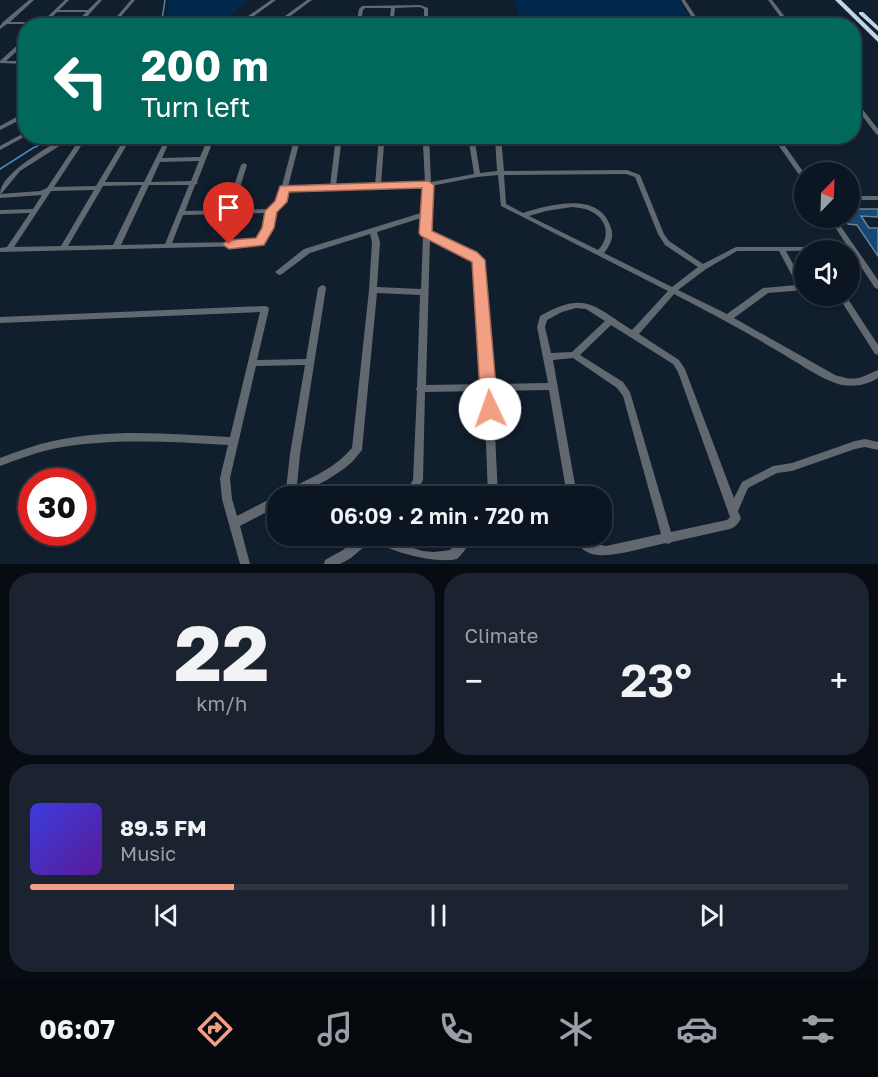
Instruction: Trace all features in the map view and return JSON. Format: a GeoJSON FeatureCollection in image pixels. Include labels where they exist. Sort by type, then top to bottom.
{"type":"FeatureCollection","features":[{"type":"Feature","properties":{"kind":"highway"},"geometry":{"type":"LineString","coordinates":[[838,0],[856,18]]}},
{"type":"Feature","properties":{"kind":"highway"},"geometry":{"type":"LineString","coordinates":[[848,0],[878,29]]}},
{"type":"Feature","properties":{"kind":"highway"},"geometry":{"type":"LineString","coordinates":[[861,23],[878,40]]}},
{"type":"Feature","properties":{"kind":"street"},"geometry":{"type":"LineString","coordinates":[[0,28],[32,0]]}},
{"type":"Feature","properties":{"kind":"street"},"geometry":{"type":"LineString","coordinates":[[47,18],[67,0]]}},
{"type":"Feature","properties":{"kind":"street"},"geometry":{"type":"LineString","coordinates":[[84,18],[100,0]]}},
{"type":"Feature","properties":{"kind":"street"},"geometry":{"type":"LineString","coordinates":[[118,18],[133,0]]}},
{"type":"Feature","properties":{"kind":"street"},"geometry":{"type":"LineString","coordinates":[[248,18],[274,0]]}},
{"type":"Feature","properties":{"kind":"street"},"geometry":{"type":"LineString","coordinates":[[284,18],[310,0]]}},
{"type":"Feature","properties":{"kind":"street"},"geometry":{"type":"LineString","coordinates":[[683,0],[695,18]]}},
{"type":"Feature","properties":{"kind":"street"},"geometry":{"type":"LineString","coordinates":[[770,0],[784,18]]}},
{"type":"Feature","properties":{"kind":"street"},"geometry":{"type":"LineString","coordinates":[[359,18],[361,8],[393,7],[424,7],[425,18]]}},
{"type":"Feature","properties":{"kind":"street"},"geometry":{"type":"LineString","coordinates":[[392,18],[393,7]]}},
{"type":"Feature","properties":{"kind":"street"},"geometry":{"type":"LineString","coordinates":[[55,11],[90,11]]}},
{"type":"Feature","properties":{"kind":"street"},"geometry":{"type":"LineString","coordinates":[[3,23],[18,23]]}},
{"type":"Feature","properties":{"kind":"street"},"geometry":{"type":"LineString","coordinates":[[1,62],[18,47]]}},
{"type":"Feature","properties":{"kind":"street"},"geometry":{"type":"LineString","coordinates":[[1,62],[18,63]]}},
{"type":"Feature","properties":{"kind":"street"},"geometry":{"type":"LineString","coordinates":[[861,111],[878,133]]}},
{"type":"Feature","properties":{"kind":"street"},"geometry":{"type":"LineString","coordinates":[[0,128],[18,118]]}},
{"type":"Feature","properties":{"kind":"street"},"geometry":{"type":"LineString","coordinates":[[0,148],[18,138]]}},
{"type":"Feature","properties":{"kind":"street"},"geometry":{"type":"LineString","coordinates":[[0,192],[18,170],[59,144]]}},
{"type":"Feature","properties":{"kind":"street"},"geometry":{"type":"LineString","coordinates":[[9,250],[79,144]]}},
{"type":"Feature","properties":{"kind":"street"},"geometry":{"type":"LineString","coordinates":[[63,248],[124,144]]}},
{"type":"Feature","properties":{"kind":"street"},"geometry":{"type":"LineString","coordinates":[[168,245],[183,213],[209,144]]}},
{"type":"Feature","properties":{"kind":"street"},"geometry":{"type":"LineString","coordinates":[[0,250],[260,242],[268,228],[271,211],[281,202],[296,144]]}},
{"type":"Feature","properties":{"kind":"street"},"geometry":{"type":"LineString","coordinates":[[333,188],[338,144]]}},
{"type":"Feature","properties":{"kind":"street"},"geometry":{"type":"LineString","coordinates":[[378,187],[381,144]]}},
{"type":"Feature","properties":{"kind":"street"},"geometry":{"type":"LineString","coordinates":[[415,486],[418,480],[428,185],[426,144]]}},
{"type":"Feature","properties":{"kind":"street"},"geometry":{"type":"LineString","coordinates":[[472,144],[477,175]]}},
{"type":"Feature","properties":{"kind":"street"},"geometry":{"type":"LineString","coordinates":[[499,144],[503,205],[728,318],[832,378],[848,383],[859,382],[878,373]]}},
{"type":"Feature","properties":{"kind":"street"},"geometry":{"type":"LineString","coordinates":[[781,144],[794,164]]}},
{"type":"Feature","properties":{"kind":"street"},"geometry":{"type":"LineString","coordinates":[[116,247],[165,145]]}},
{"type":"Feature","properties":{"kind":"street"},"geometry":{"type":"LineString","coordinates":[[158,160],[203,159]]}},
{"type":"Feature","properties":{"kind":"street"},"geometry":{"type":"LineString","coordinates":[[229,212],[244,165]]}},
{"type":"Feature","properties":{"kind":"street"},"geometry":{"type":"LineString","coordinates":[[284,189],[428,185],[477,175],[502,173],[633,173],[642,183],[661,234],[667,243],[704,267]]}},
{"type":"Feature","properties":{"kind":"street"},"geometry":{"type":"LineString","coordinates":[[0,196],[41,193],[50,189],[147,183],[195,183]]}},
{"type":"Feature","properties":{"kind":"street"},"geometry":{"type":"LineString","coordinates":[[860,198],[878,198]]}},
{"type":"Feature","properties":{"kind":"street"},"geometry":{"type":"LineString","coordinates":[[523,216],[542,208],[564,206],[587,208],[600,213],[607,222],[610,235],[607,246],[599,254]]}},
{"type":"Feature","properties":{"kind":"street"},"geometry":{"type":"LineString","coordinates":[[0,212],[36,211]]}},
{"type":"Feature","properties":{"kind":"street"},"geometry":{"type":"LineString","coordinates":[[183,213],[271,211]]}},
{"type":"Feature","properties":{"kind":"street"},"geometry":{"type":"LineString","coordinates":[[279,272],[307,250],[426,214]]}},
{"type":"Feature","properties":{"kind":"street"},"geometry":{"type":"LineString","coordinates":[[839,228],[878,286]]}},
{"type":"Feature","properties":{"kind":"street"},"geometry":{"type":"LineString","coordinates":[[305,486],[350,460],[357,450],[373,290],[376,242],[373,230]]}},
{"type":"Feature","properties":{"kind":"street"},"geometry":{"type":"LineString","coordinates":[[425,233],[473,255],[478,260],[489,389],[493,486]]}},
{"type":"Feature","properties":{"kind":"street"},"geometry":{"type":"LineString","coordinates":[[633,335],[673,290],[704,267],[736,249],[794,249]]}},
{"type":"Feature","properties":{"kind":"street"},"geometry":{"type":"LineString","coordinates":[[781,249],[794,271]]}},
{"type":"Feature","properties":{"kind":"street"},"geometry":{"type":"LineString","coordinates":[[289,486],[322,288]]}},
{"type":"Feature","properties":{"kind":"street"},"geometry":{"type":"LineString","coordinates":[[728,318],[766,290],[794,288]]}},
{"type":"Feature","properties":{"kind":"street"},"geometry":{"type":"LineString","coordinates":[[373,290],[423,292]]}},
{"type":"Feature","properties":{"kind":"street"},"geometry":{"type":"LineString","coordinates":[[570,486],[541,327],[543,318],[580,304],[588,306],[676,362],[682,371],[736,518],[730,524],[606,551],[588,546]]}},
{"type":"Feature","properties":{"kind":"street"},"geometry":{"type":"LineString","coordinates":[[848,306],[878,352]]}},
{"type":"Feature","properties":{"kind":"street"},"geometry":{"type":"LineString","coordinates":[[0,320],[265,309],[225,478],[233,525],[245,564]]}},
{"type":"Feature","properties":{"kind":"street"},"geometry":{"type":"LineString","coordinates":[[574,355],[610,321]]}},
{"type":"Feature","properties":{"kind":"street"},"geometry":{"type":"LineString","coordinates":[[548,357],[574,355],[620,385],[627,395],[668,539]]}},
{"type":"Feature","properties":{"kind":"street"},"geometry":{"type":"LineString","coordinates":[[252,363],[310,362]]}},
{"type":"Feature","properties":{"kind":"street"},"geometry":{"type":"LineString","coordinates":[[420,389],[553,386]]}},
{"type":"Feature","properties":{"kind":"street"},"geometry":{"type":"LineString","coordinates":[[0,462],[24,451],[74,440],[162,438],[233,441]]}},
{"type":"Feature","properties":{"kind":"street"},"geometry":{"type":"LineString","coordinates":[[734,509],[745,485],[776,469],[792,467],[855,445],[865,443],[878,446]]}},
{"type":"Feature","properties":{"kind":"street"},"geometry":{"type":"LineString","coordinates":[[233,525],[267,506]]}},
{"type":"Feature","properties":{"kind":"street"},"geometry":{"type":"LineString","coordinates":[[329,564],[357,546]]}},
{"type":"Feature","properties":{"kind":"street"},"geometry":{"type":"LineString","coordinates":[[394,546],[424,562],[442,561],[459,546]]}},
{"type":"Feature","properties":{"kind":"shaded area"},"geometry":{"type":"Polygon","coordinates":[[[170,0],[248,0],[227,18],[170,18],[167,3],[170,0]]]}},
{"type":"Feature","properties":{"kind":"shaded area"},"geometry":{"type":"Polygon","coordinates":[[[514,0],[678,0],[690,18],[520,18],[514,0]]]}},
{"type":"Feature","properties":{"kind":"building"},"geometry":{"type":"Polygon","coordinates":[[[860,209],[878,209],[878,217],[861,216],[869,228],[878,228],[878,256],[859,228],[860,209]]]}},
{"type":"Feature","properties":{"kind":"waterway"},"geometry":{"type":"LineString","coordinates":[[162,18],[165,0]]}},
{"type":"Feature","properties":{"kind":"waterway"},"geometry":{"type":"LineString","coordinates":[[0,169],[42,144]]}},
{"type":"Feature","properties":{"kind":"route"},"geometry":{"type":"LineString","coordinates":[[229,244],[260,242],[268,228],[271,211],[281,202],[284,189],[428,185],[425,233],[473,255],[478,260],[490,409]]}}]}
